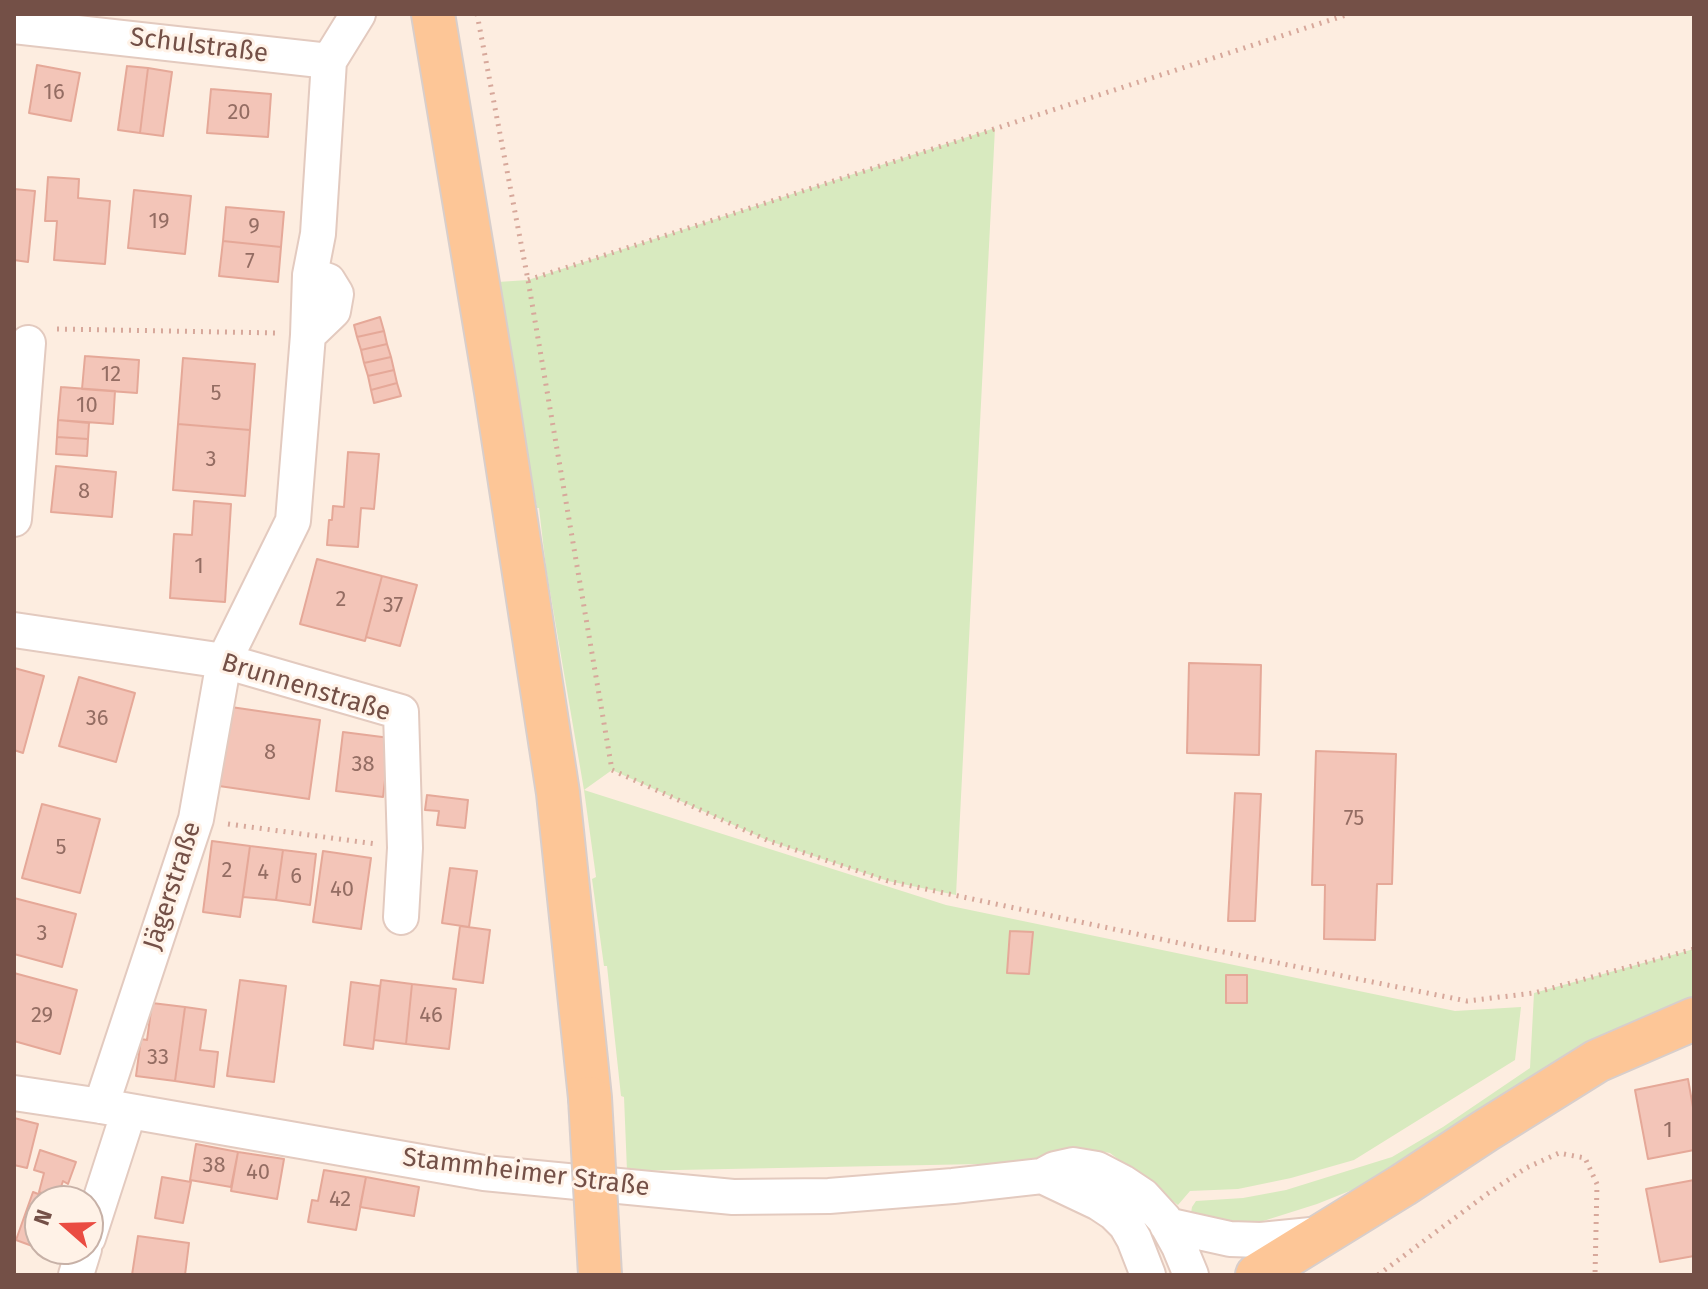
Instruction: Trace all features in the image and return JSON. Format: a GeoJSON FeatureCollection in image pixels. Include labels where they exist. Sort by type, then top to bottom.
{"type":"FeatureCollection","features":[{"type":"Feature","properties":{"kind":"main road"},"geometry":{"type":"LineString","coordinates":[[433,14],[558,793],[590,1098],[600,1275]]}},
{"type":"Feature","properties":{"kind":"main road"},"geometry":{"type":"LineString","coordinates":[[1257,1275],[1597,1061],[1694,1019]]}},
{"type":"Feature","properties":{"kind":"street"},"geometry":{"type":"LineString","coordinates":[[308,335],[333,311],[336,294],[328,281],[310,275],[318,234],[329,61],[358,14]]}},
{"type":"Feature","properties":{"kind":"street","name":"Schulstraße"},"geometry":{"type":"LineString","coordinates":[[14,26],[329,61]]}},
{"type":"Feature","properties":{"kind":"street","name":"Jägerstraße"},"geometry":{"type":"LineString","coordinates":[[99,1185],[115,1108],[196,819],[224,661],[293,521],[308,335]]}},
{"type":"Feature","properties":{"kind":"street"},"geometry":{"type":"LineString","coordinates":[[14,519],[37,336]]}},
{"type":"Feature","properties":{"kind":"street","name":"Brunnenstraße"},"geometry":{"type":"LineString","coordinates":[[14,630],[224,661],[401,712],[405,848],[401,917]]}},
{"type":"Feature","properties":{"kind":"street","name":"Stammheimer Straße"},"geometry":{"type":"LineString","coordinates":[[14,1093],[484,1173],[733,1197],[829,1196],[1042,1176],[1073,1165],[1097,1169],[1143,1196],[1164,1219],[1191,1275]]}},
{"type":"Feature","properties":{"kind":"street"},"geometry":{"type":"LineString","coordinates":[[1042,1176],[1114,1213],[1134,1239],[1148,1275]]}},
{"type":"Feature","properties":{"kind":"street"},"geometry":{"type":"LineString","coordinates":[[1167,1225],[1230,1239],[1261,1240],[1322,1234]]}},
{"type":"Feature","properties":{"kind":"path"},"geometry":{"type":"LineString","coordinates":[[477,14],[528,280],[612,770],[769,841],[888,881],[1467,1001],[1534,993],[1694,949]]}},
{"type":"Feature","properties":{"kind":"path"},"geometry":{"type":"LineString","coordinates":[[528,280],[1349,14]]}},
{"type":"Feature","properties":{"kind":"path"},"geometry":{"type":"LineString","coordinates":[[37,336],[308,335]]}},
{"type":"Feature","properties":{"kind":"path"},"geometry":{"type":"LineString","coordinates":[[196,819],[405,848]]}},
{"type":"Feature","properties":{"kind":"path"},"geometry":{"type":"LineString","coordinates":[[1378,1275],[1500,1185],[1526,1168],[1559,1153],[1585,1158],[1597,1184],[1595,1275]]}},
{"type":"Feature","properties":{"kind":"green space"},"geometry":{"type":"Polygon","coordinates":[[[995,128],[956,895],[888,881],[769,841],[612,770],[584,790],[546,568],[539,508],[498,282],[528,280],[995,128]]]}},
{"type":"Feature","properties":{"kind":"green space"},"geometry":{"type":"Polygon","coordinates":[[[584,790],[946,905],[1455,1011],[1521,1007],[1515,1060],[1354,1160],[1238,1189],[1190,1191],[1178,1205],[1110,1153],[1087,1149],[1044,1154],[1031,1163],[627,1171],[624,1097],[621,1096],[607,966],[604,966],[592,879],[596,877],[584,790]]]}},
{"type":"Feature","properties":{"kind":"green space"},"geometry":{"type":"Polygon","coordinates":[[[1694,949],[1694,1019],[1372,1182],[1317,1204],[1260,1222],[1232,1223],[1191,1213],[1196,1201],[1243,1198],[1286,1190],[1392,1157],[1443,1127],[1530,1068],[1534,993],[1694,949]]]}},
{"type":"Feature","properties":{"kind":"building"},"geometry":{"type":"Polygon","coordinates":[[[37,65],[80,73],[71,121],[29,113],[37,65]]]}},
{"type":"Feature","properties":{"kind":"building"},"geometry":{"type":"Polygon","coordinates":[[[127,66],[148,68],[140,133],[118,130],[127,66]]]}},
{"type":"Feature","properties":{"kind":"building"},"geometry":{"type":"Polygon","coordinates":[[[148,68],[172,72],[163,136],[140,133],[148,68]]]}},
{"type":"Feature","properties":{"kind":"building"},"geometry":{"type":"Polygon","coordinates":[[[211,89],[271,94],[268,137],[207,133],[211,89]]]}},
{"type":"Feature","properties":{"kind":"building"},"geometry":{"type":"Polygon","coordinates":[[[48,177],[79,179],[78,198],[110,201],[105,264],[54,260],[57,221],[45,221],[48,177]]]}},
{"type":"Feature","properties":{"kind":"building"},"geometry":{"type":"Polygon","coordinates":[[[14,189],[35,191],[28,262],[14,260],[14,189]]]}},
{"type":"Feature","properties":{"kind":"building"},"geometry":{"type":"Polygon","coordinates":[[[134,190],[191,196],[185,254],[128,248],[134,190]]]}},
{"type":"Feature","properties":{"kind":"building"},"geometry":{"type":"Polygon","coordinates":[[[226,207],[284,212],[281,247],[223,241],[226,207]]]}},
{"type":"Feature","properties":{"kind":"building"},"geometry":{"type":"Polygon","coordinates":[[[223,241],[281,247],[278,282],[219,276],[223,241]]]}},
{"type":"Feature","properties":{"kind":"building"},"geometry":{"type":"Polygon","coordinates":[[[380,317],[384,331],[357,337],[354,325],[380,317]]]}},
{"type":"Feature","properties":{"kind":"building"},"geometry":{"type":"Polygon","coordinates":[[[384,331],[387,344],[361,350],[357,337],[384,331]]]}},
{"type":"Feature","properties":{"kind":"building"},"geometry":{"type":"Polygon","coordinates":[[[387,344],[391,357],[364,363],[361,350],[387,344]]]}},
{"type":"Feature","properties":{"kind":"building"},"geometry":{"type":"Polygon","coordinates":[[[85,356],[139,360],[137,393],[82,389],[85,356]]]}},
{"type":"Feature","properties":{"kind":"building"},"geometry":{"type":"Polygon","coordinates":[[[391,357],[394,370],[368,376],[364,363],[391,357]]]}},
{"type":"Feature","properties":{"kind":"building"},"geometry":{"type":"Polygon","coordinates":[[[183,358],[255,364],[250,430],[178,424],[183,358]]]}},
{"type":"Feature","properties":{"kind":"building"},"geometry":{"type":"Polygon","coordinates":[[[394,370],[397,383],[371,390],[368,376],[394,370]]]}},
{"type":"Feature","properties":{"kind":"building"},"geometry":{"type":"Polygon","coordinates":[[[397,383],[401,396],[374,403],[371,390],[397,383]]]}},
{"type":"Feature","properties":{"kind":"building"},"geometry":{"type":"Polygon","coordinates":[[[61,387],[115,391],[113,424],[58,420],[61,387]]]}},
{"type":"Feature","properties":{"kind":"building"},"geometry":{"type":"Polygon","coordinates":[[[58,420],[89,423],[88,439],[57,437],[58,420]]]}},
{"type":"Feature","properties":{"kind":"building"},"geometry":{"type":"Polygon","coordinates":[[[178,424],[250,430],[245,496],[173,490],[178,424]]]}},
{"type":"Feature","properties":{"kind":"building"},"geometry":{"type":"Polygon","coordinates":[[[57,437],[88,439],[87,456],[56,454],[57,437]]]}},
{"type":"Feature","properties":{"kind":"building"},"geometry":{"type":"Polygon","coordinates":[[[348,452],[379,454],[374,509],[361,508],[358,547],[327,545],[333,506],[344,507],[348,452]]]}},
{"type":"Feature","properties":{"kind":"building"},"geometry":{"type":"Polygon","coordinates":[[[56,466],[116,472],[112,517],[51,512],[56,466]]]}},
{"type":"Feature","properties":{"kind":"building"},"geometry":{"type":"Polygon","coordinates":[[[194,501],[231,504],[225,602],[170,598],[174,534],[192,535],[194,501]]]}},
{"type":"Feature","properties":{"kind":"building"},"geometry":{"type":"Polygon","coordinates":[[[317,559],[382,576],[365,641],[300,624],[317,559]]]}},
{"type":"Feature","properties":{"kind":"building"},"geometry":{"type":"Polygon","coordinates":[[[382,576],[417,585],[400,646],[366,637],[382,576]]]}},
{"type":"Feature","properties":{"kind":"building"},"geometry":{"type":"Polygon","coordinates":[[[1189,663],[1261,665],[1259,755],[1187,753],[1189,663]]]}},
{"type":"Feature","properties":{"kind":"building"},"geometry":{"type":"Polygon","coordinates":[[[14,668],[44,676],[23,753],[14,750],[14,668]]]}},
{"type":"Feature","properties":{"kind":"building"},"geometry":{"type":"Polygon","coordinates":[[[79,677],[135,693],[116,762],[59,746],[79,677]]]}},
{"type":"Feature","properties":{"kind":"building"},"geometry":{"type":"Polygon","coordinates":[[[231,707],[320,720],[309,799],[219,786],[231,707]]]}},
{"type":"Feature","properties":{"kind":"building"},"geometry":{"type":"Polygon","coordinates":[[[343,732],[390,738],[383,797],[336,791],[343,732]]]}},
{"type":"Feature","properties":{"kind":"building"},"geometry":{"type":"Polygon","coordinates":[[[1316,751],[1396,754],[1392,884],[1377,884],[1375,940],[1324,939],[1325,885],[1312,885],[1316,751]]]}},
{"type":"Feature","properties":{"kind":"building"},"geometry":{"type":"Polygon","coordinates":[[[1235,793],[1261,794],[1255,921],[1228,921],[1235,793]]]}},
{"type":"Feature","properties":{"kind":"building"},"geometry":{"type":"Polygon","coordinates":[[[427,795],[468,800],[465,828],[437,825],[439,811],[425,810],[427,795]]]}},
{"type":"Feature","properties":{"kind":"building"},"geometry":{"type":"Polygon","coordinates":[[[42,804],[100,819],[80,893],[22,878],[42,804]]]}},
{"type":"Feature","properties":{"kind":"building"},"geometry":{"type":"Polygon","coordinates":[[[212,841],[250,846],[240,917],[203,912],[212,841]]]}},
{"type":"Feature","properties":{"kind":"building"},"geometry":{"type":"Polygon","coordinates":[[[250,846],[283,850],[276,900],[243,897],[250,846]]]}},
{"type":"Feature","properties":{"kind":"building"},"geometry":{"type":"Polygon","coordinates":[[[283,850],[316,854],[310,905],[276,900],[283,850]]]}},
{"type":"Feature","properties":{"kind":"building"},"geometry":{"type":"Polygon","coordinates":[[[323,851],[371,858],[361,929],[313,922],[323,851]]]}},
{"type":"Feature","properties":{"kind":"building"},"geometry":{"type":"Polygon","coordinates":[[[450,868],[477,871],[469,927],[442,923],[450,868]]]}},
{"type":"Feature","properties":{"kind":"building"},"geometry":{"type":"Polygon","coordinates":[[[14,898],[76,914],[62,967],[14,954],[14,898]]]}},
{"type":"Feature","properties":{"kind":"building"},"geometry":{"type":"Polygon","coordinates":[[[460,926],[490,930],[483,983],[453,979],[460,926]]]}},
{"type":"Feature","properties":{"kind":"building"},"geometry":{"type":"Polygon","coordinates":[[[1010,931],[1033,932],[1029,974],[1007,973],[1010,931]]]}},
{"type":"Feature","properties":{"kind":"building"},"geometry":{"type":"Polygon","coordinates":[[[14,973],[77,990],[60,1054],[14,1041],[14,973]]]}},
{"type":"Feature","properties":{"kind":"building"},"geometry":{"type":"Polygon","coordinates":[[[1226,975],[1247,975],[1247,1003],[1226,1003],[1226,975]]]}},
{"type":"Feature","properties":{"kind":"building"},"geometry":{"type":"Polygon","coordinates":[[[240,980],[286,986],[274,1082],[227,1076],[240,980]]]}},
{"type":"Feature","properties":{"kind":"building"},"geometry":{"type":"Polygon","coordinates":[[[381,980],[412,984],[406,1044],[374,1040],[381,980]]]}},
{"type":"Feature","properties":{"kind":"building"},"geometry":{"type":"Polygon","coordinates":[[[351,982],[380,986],[373,1049],[344,1045],[351,982]]]}},
{"type":"Feature","properties":{"kind":"building"},"geometry":{"type":"Polygon","coordinates":[[[412,984],[456,989],[449,1049],[406,1044],[412,984]]]}},
{"type":"Feature","properties":{"kind":"building"},"geometry":{"type":"Polygon","coordinates":[[[152,1003],[185,1007],[175,1081],[136,1076],[141,1039],[147,1040],[152,1003]]]}},
{"type":"Feature","properties":{"kind":"building"},"geometry":{"type":"Polygon","coordinates":[[[185,1007],[206,1010],[200,1050],[218,1052],[214,1087],[175,1081],[185,1007]]]}},
{"type":"Feature","properties":{"kind":"building"},"geometry":{"type":"Polygon","coordinates":[[[1688,1079],[1694,1113],[1694,1150],[1648,1159],[1635,1090],[1688,1079]]]}},
{"type":"Feature","properties":{"kind":"building"},"geometry":{"type":"Polygon","coordinates":[[[14,1118],[38,1124],[27,1168],[14,1165],[14,1118]]]}},
{"type":"Feature","properties":{"kind":"building"},"geometry":{"type":"Polygon","coordinates":[[[196,1144],[238,1152],[231,1187],[190,1180],[196,1144]]]}},
{"type":"Feature","properties":{"kind":"building"},"geometry":{"type":"Polygon","coordinates":[[[40,1150],[76,1162],[68,1184],[63,1181],[62,1185],[41,1185],[44,1173],[34,1170],[40,1150]]]}},
{"type":"Feature","properties":{"kind":"building"},"geometry":{"type":"Polygon","coordinates":[[[238,1152],[284,1159],[277,1199],[231,1191],[238,1152]]]}},
{"type":"Feature","properties":{"kind":"building"},"geometry":{"type":"Polygon","coordinates":[[[324,1170],[366,1177],[356,1230],[308,1222],[312,1200],[318,1201],[324,1170]]]}},
{"type":"Feature","properties":{"kind":"building"},"geometry":{"type":"Polygon","coordinates":[[[162,1177],[191,1182],[183,1223],[155,1218],[162,1177]]]}},
{"type":"Feature","properties":{"kind":"building"},"geometry":{"type":"Polygon","coordinates":[[[366,1177],[419,1187],[414,1216],[360,1207],[366,1177]]]}},
{"type":"Feature","properties":{"kind":"building"},"geometry":{"type":"Polygon","coordinates":[[[1694,1180],[1694,1256],[1660,1262],[1646,1189],[1694,1180]]]}},
{"type":"Feature","properties":{"kind":"building"},"geometry":{"type":"Polygon","coordinates":[[[24,1217],[24,1243],[16,1240],[24,1217]]]}},
{"type":"Feature","properties":{"kind":"building"},"geometry":{"type":"Polygon","coordinates":[[[138,1236],[189,1243],[185,1275],[132,1275],[138,1236]]]}}]}
